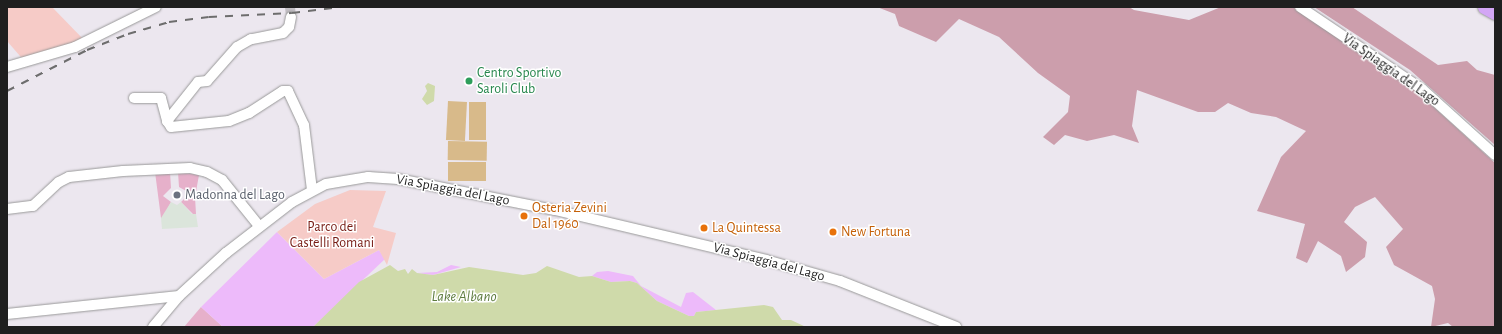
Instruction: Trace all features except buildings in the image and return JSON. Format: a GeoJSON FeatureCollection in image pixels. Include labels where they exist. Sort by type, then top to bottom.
{"type":"FeatureCollection","features":[{"type":"Feature","properties":{"kind":"main road"},"geometry":{"type":"LineString","coordinates":[[1484,7],[1495,13]]}},
{"type":"Feature","properties":{"kind":"street"},"geometry":{"type":"LineString","coordinates":[[7,67],[74,47],[156,7]]}},
{"type":"Feature","properties":{"kind":"street","name":"Via Spiaggia del Lago"},"geometry":{"type":"LineString","coordinates":[[1300,7],[1418,86],[1495,155]]}},
{"type":"Feature","properties":{"kind":"street"},"geometry":{"type":"LineString","coordinates":[[166,121],[198,82],[207,81],[237,47],[251,39],[283,33],[289,27],[291,10]]}},
{"type":"Feature","properties":{"kind":"street"},"geometry":{"type":"LineString","coordinates":[[134,98],[162,98],[166,121],[171,127],[229,121],[249,113],[282,92],[288,91],[304,124],[312,190]]}},
{"type":"Feature","properties":{"kind":"street"},"geometry":{"type":"LineString","coordinates":[[7,209],[33,206],[59,182],[71,176],[123,171],[190,168],[207,172],[222,180],[259,226]]}},
{"type":"Feature","properties":{"kind":"street","name":"Via Spiaggia del Lago"},"geometry":{"type":"LineString","coordinates":[[153,327],[179,296],[226,253],[259,226],[312,190],[345,179],[385,178],[561,211],[818,274],[956,327]]}},
{"type":"Feature","properties":{"kind":"street"},"geometry":{"type":"LineString","coordinates":[[7,314],[179,296]]}},
{"type":"Feature","properties":{"kind":"shaded area"},"geometry":{"type":"Polygon","coordinates":[[[877,7],[1129,7],[1134,10],[1189,20],[1221,7],[1298,7],[1402,78],[1495,163],[1495,327],[1453,327],[1448,323],[1431,327],[1435,299],[1432,286],[1394,265],[1386,247],[1403,229],[1375,197],[1355,207],[1344,222],[1367,242],[1365,257],[1346,272],[1341,256],[1318,241],[1307,263],[1296,258],[1305,224],[1257,211],[1281,157],[1306,131],[1276,117],[1251,113],[1228,103],[1215,112],[1198,112],[1137,90],[1132,126],[1139,143],[1114,135],[1087,141],[1065,135],[1054,145],[1043,137],[1068,112],[1070,96],[1038,73],[999,37],[959,19],[936,42],[899,26],[895,14],[877,7]]]}},
{"type":"Feature","properties":{"kind":"shaded area"},"geometry":{"type":"Polygon","coordinates":[[[1314,7],[1352,7],[1438,65],[1467,61],[1477,70],[1495,75],[1495,145],[1410,70],[1314,7]]]}},
{"type":"Feature","properties":{"kind":"shaded area"},"geometry":{"type":"Polygon","coordinates":[[[448,101],[467,102],[465,141],[446,140],[448,101]]]}},
{"type":"Feature","properties":{"kind":"shaded area"},"geometry":{"type":"Polygon","coordinates":[[[469,102],[486,102],[486,140],[469,140],[469,102]]]}},
{"type":"Feature","properties":{"kind":"shaded area"},"geometry":{"type":"Polygon","coordinates":[[[448,141],[487,142],[487,161],[448,160],[448,141]]]}},
{"type":"Feature","properties":{"kind":"shaded area"},"geometry":{"type":"Polygon","coordinates":[[[448,162],[486,162],[486,181],[448,181],[448,162]]]}},
{"type":"Feature","properties":{"kind":"shaded area"},"geometry":{"type":"Polygon","coordinates":[[[155,172],[170,172],[171,188],[163,196],[171,202],[163,218],[161,218],[155,172]]]}},
{"type":"Feature","properties":{"kind":"shaded area"},"geometry":{"type":"Polygon","coordinates":[[[178,172],[199,175],[195,197],[196,214],[193,214],[181,202],[190,193],[179,187],[178,172]]]}},
{"type":"Feature","properties":{"kind":"shaded area"},"geometry":{"type":"Polygon","coordinates":[[[171,202],[177,205],[181,202],[192,214],[196,214],[198,227],[162,229],[161,218],[171,202]]]}},
{"type":"Feature","properties":{"kind":"shaded area"},"geometry":{"type":"Polygon","coordinates":[[[201,307],[223,327],[184,327],[201,307]]]}},
{"type":"Feature","properties":{"kind":"sand"},"geometry":{"type":"Polygon","coordinates":[[[277,232],[324,279],[379,250],[385,259],[313,327],[223,327],[201,307],[277,232]]]}},
{"type":"Feature","properties":{"kind":"sand"},"geometry":{"type":"Polygon","coordinates":[[[451,265],[461,267],[433,275],[417,273],[437,272],[451,265]]]}},
{"type":"Feature","properties":{"kind":"sand"},"geometry":{"type":"Polygon","coordinates":[[[608,271],[633,276],[641,286],[681,307],[686,293],[693,292],[716,310],[696,312],[694,316],[689,316],[657,301],[637,283],[630,281],[611,282],[592,276],[597,272],[608,271]]]}},
{"type":"Feature","properties":{"kind":"green space"},"geometry":{"type":"Polygon","coordinates":[[[7,7],[52,7],[86,42],[26,63],[7,41],[7,7]]]}},
{"type":"Feature","properties":{"kind":"green space","name":"Parco dei Castelli Romani"},"geometry":{"type":"Polygon","coordinates":[[[350,190],[386,191],[373,227],[396,233],[387,265],[379,250],[324,279],[277,232],[315,204],[350,190]]]}},
{"type":"Feature","properties":{"kind":"water"},"geometry":{"type":"Polygon","coordinates":[[[428,83],[435,86],[434,101],[427,105],[422,99],[427,91],[425,86],[428,83]]]}},
{"type":"Feature","properties":{"kind":"water","name":"Lake Albano"},"geometry":{"type":"Polygon","coordinates":[[[390,265],[398,271],[405,269],[408,274],[412,269],[417,273],[433,275],[469,267],[523,275],[536,273],[547,266],[579,277],[592,276],[611,282],[630,281],[637,283],[657,301],[689,316],[694,316],[696,312],[764,305],[773,307],[782,320],[791,320],[806,327],[313,327],[359,282],[390,265]]]}},
{"type":"Feature","properties":{"kind":"tunnel"},"geometry":{"type":"LineString","coordinates":[[290,7],[291,17]]}},
{"type":"Feature","properties":{"kind":"railway"},"geometry":{"type":"LineString","coordinates":[[7,91],[87,50],[128,34],[169,22],[209,17],[292,13],[341,7]]}},
{"type":"Feature","properties":{"kind":"place","name":"Centro Sportivo Saroli Club"},"geometry":{"type":"Point","coordinates":[469,81]}},
{"type":"Feature","properties":{"kind":"place","name":"Madonna del Lago"},"geometry":{"type":"Point","coordinates":[177,195]}},
{"type":"Feature","properties":{"kind":"place","name":"Osteria Zevini Dal 1960"},"geometry":{"type":"Point","coordinates":[524,216]}},
{"type":"Feature","properties":{"kind":"place","name":"La Quintessa"},"geometry":{"type":"Point","coordinates":[704,228]}},
{"type":"Feature","properties":{"kind":"place","name":"New Fortuna"},"geometry":{"type":"Point","coordinates":[833,232]}}]}
